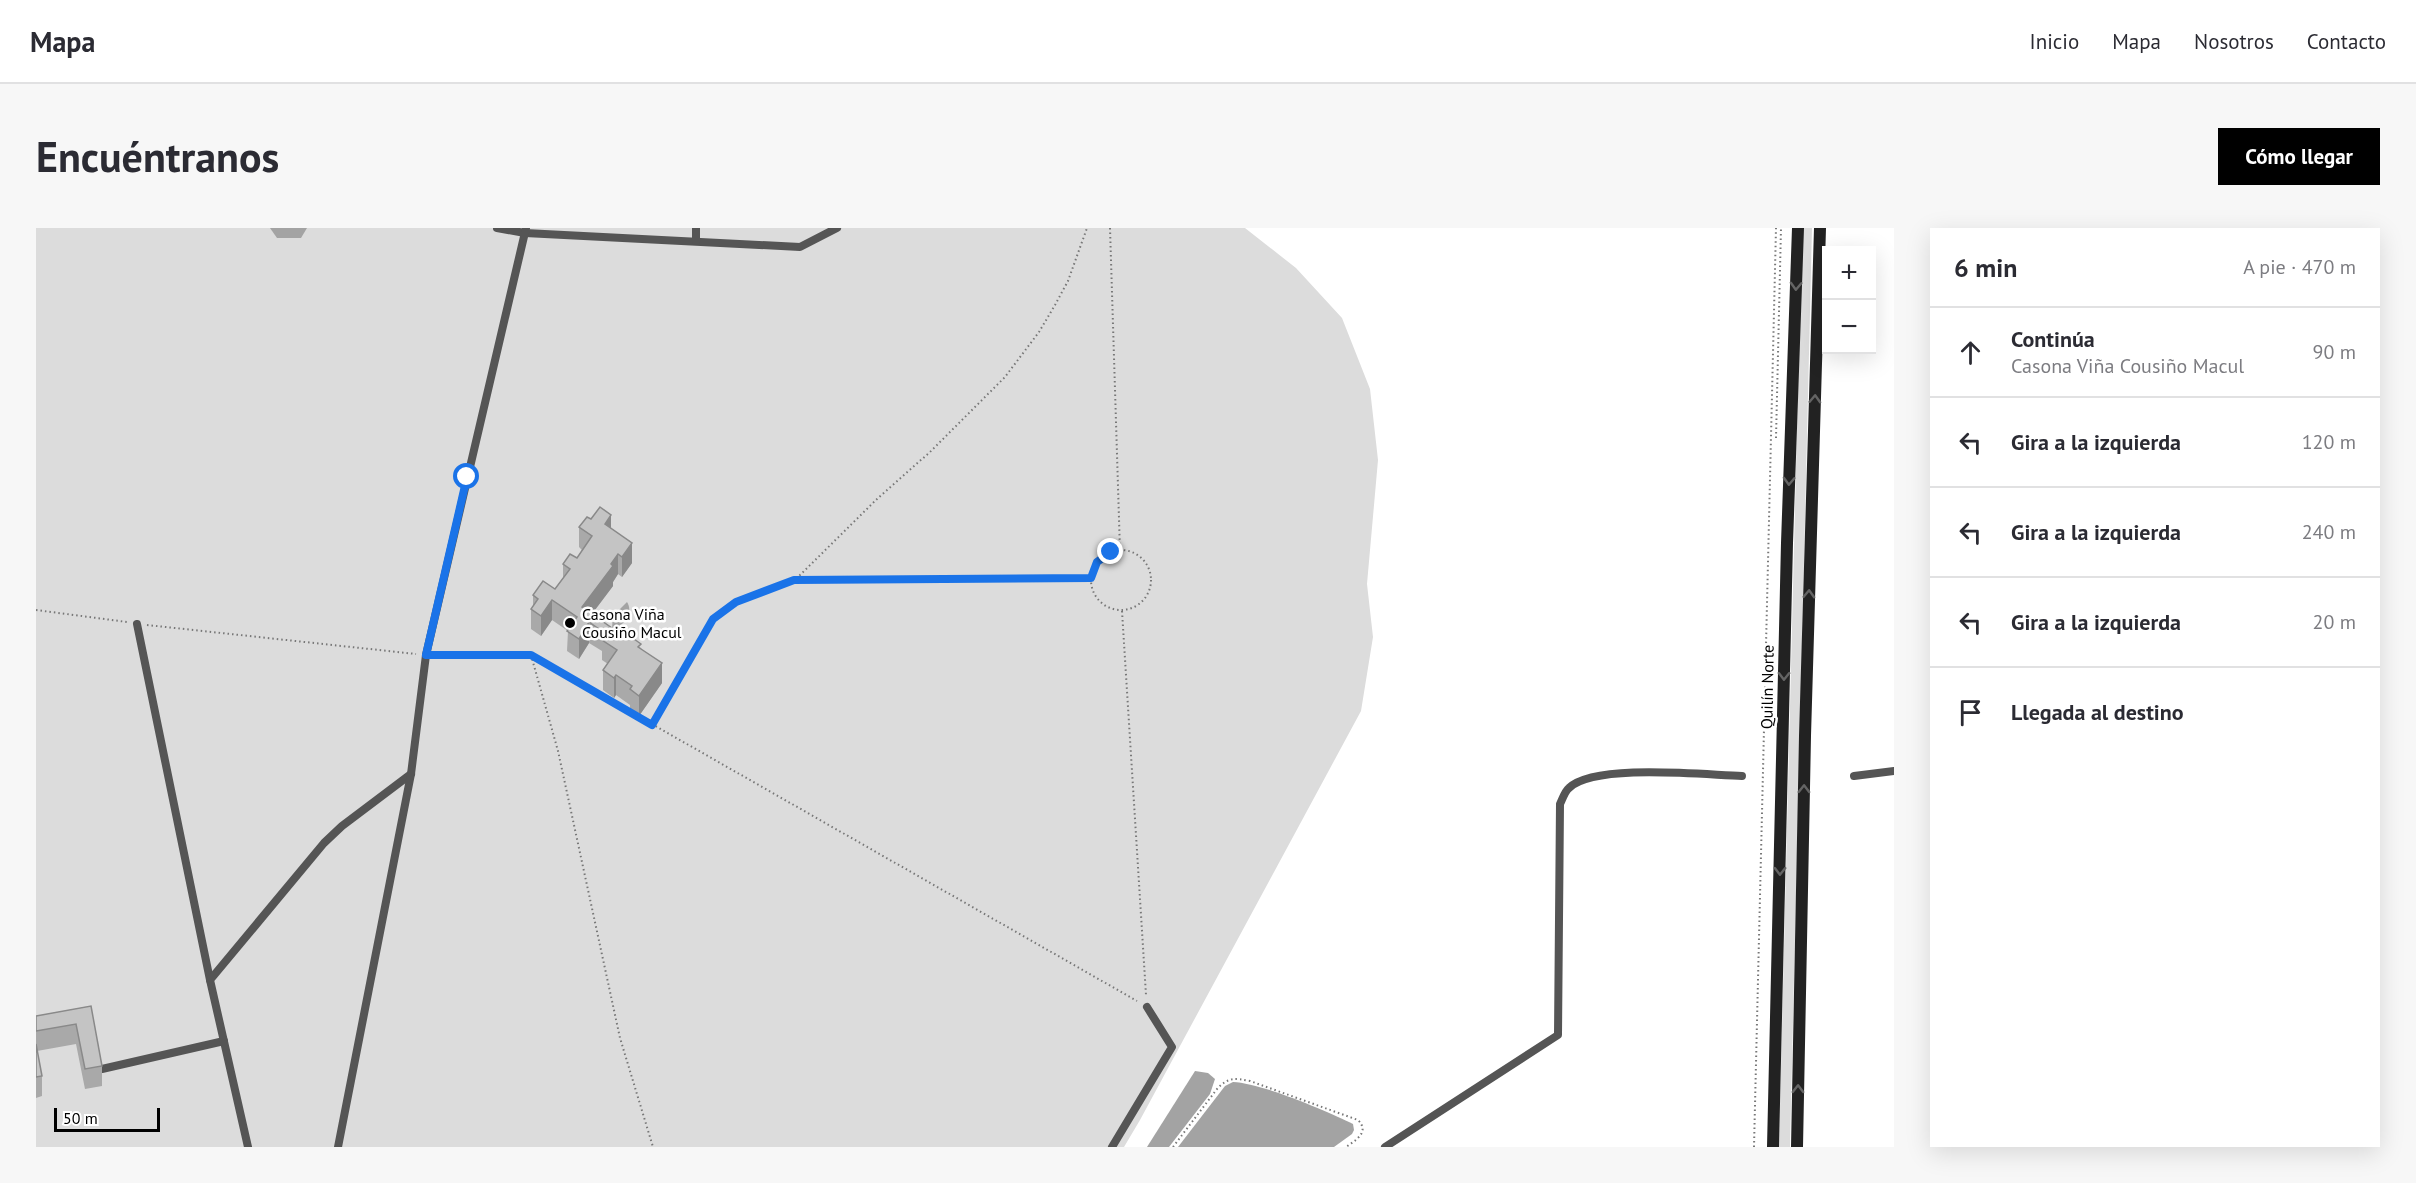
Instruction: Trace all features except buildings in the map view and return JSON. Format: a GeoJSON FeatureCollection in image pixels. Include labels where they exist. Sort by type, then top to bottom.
{"type":"FeatureCollection","features":[{"type":"Feature","properties":{"kind":"street","name":"Quilín Norte"},"geometry":{"type":"LineString","coordinates":[[1773,1147],[1787,543],[1798,228]]}},
{"type":"Feature","properties":{"kind":"street"},"geometry":{"type":"LineString","coordinates":[[1797,1147],[1805,736],[1820,228]]}},
{"type":"Feature","properties":{"kind":"lane"},"geometry":{"type":"LineString","coordinates":[[497,228],[800,247],[837,228]]}},
{"type":"Feature","properties":{"kind":"lane"},"geometry":{"type":"LineString","coordinates":[[696,228],[696,241]]}},
{"type":"Feature","properties":{"kind":"lane"},"geometry":{"type":"LineString","coordinates":[[338,1147],[411,774],[426,655],[525,231]]}},
{"type":"Feature","properties":{"kind":"lane"},"geometry":{"type":"LineString","coordinates":[[137,624],[210,980],[248,1147]]}},
{"type":"Feature","properties":{"kind":"lane"},"geometry":{"type":"LineString","coordinates":[[1854,776],[1894,771]]}},
{"type":"Feature","properties":{"kind":"lane"},"geometry":{"type":"LineString","coordinates":[[1385,1147],[1558,1035],[1560,804],[1568,788],[1592,777],[1620,773],[1742,776]]}},
{"type":"Feature","properties":{"kind":"lane"},"geometry":{"type":"LineString","coordinates":[[210,980],[324,843],[342,826],[411,774]]}},
{"type":"Feature","properties":{"kind":"lane"},"geometry":{"type":"LineString","coordinates":[[1112,1147],[1173,1047],[1147,1007]]}},
{"type":"Feature","properties":{"kind":"lane"},"geometry":{"type":"LineString","coordinates":[[102,1069],[224,1041]]}},
{"type":"Feature","properties":{"kind":"path"},"geometry":{"type":"LineString","coordinates":[[794,580],[878,498],[930,452],[1005,377],[1039,332],[1055,305],[1068,281],[1087,228]]}},
{"type":"Feature","properties":{"kind":"path"},"geometry":{"type":"LineString","coordinates":[[1110,228],[1120,550]]}},
{"type":"Feature","properties":{"kind":"path"},"geometry":{"type":"LineString","coordinates":[[1754,1147],[1776,228]]}},
{"type":"Feature","properties":{"kind":"path"},"geometry":{"type":"LineString","coordinates":[[1120,550],[1139,557],[1150,574],[1147,595],[1141,603],[1122,610],[1112,609],[1103,604],[1092,588],[1091,578],[1097,562],[1111,552],[1120,550]]}},
{"type":"Feature","properties":{"kind":"path"},"geometry":{"type":"LineString","coordinates":[[652,725],[713,619],[736,602],[794,580],[1091,578]]}},
{"type":"Feature","properties":{"kind":"path"},"geometry":{"type":"LineString","coordinates":[[36,610],[137,624],[426,655],[531,655],[1147,1007]]}},
{"type":"Feature","properties":{"kind":"path"},"geometry":{"type":"LineString","coordinates":[[1122,610],[1147,1007]]}},
{"type":"Feature","properties":{"kind":"path"},"geometry":{"type":"LineString","coordinates":[[531,655],[558,751],[620,1038],[653,1147]]}},
{"type":"Feature","properties":{"kind":"path"},"geometry":{"type":"LineString","coordinates":[[1173,1147],[1217,1089],[1225,1081],[1233,1078],[1250,1081],[1358,1120],[1363,1125],[1363,1130],[1359,1137],[1346,1147]]}},
{"type":"Feature","properties":{"kind":"shaded area"},"geometry":{"type":"Polygon","coordinates":[[[36,228],[1245,228],[1296,268],[1342,318],[1370,389],[1378,460],[1367,584],[1373,637],[1361,711],[1124,1147],[36,1147],[36,228]]]}},
{"type":"Feature","properties":{"kind":"shaded area"},"geometry":{"type":"Polygon","coordinates":[[[270,228],[307,228],[301,238],[277,238],[270,228]]]}},
{"type":"Feature","properties":{"kind":"shaded area"},"geometry":{"type":"Polygon","coordinates":[[[1802,228],[1812,228],[1790,1147],[1779,1147],[1802,228]]]}},
{"type":"Feature","properties":{"kind":"shaded area"},"geometry":{"type":"Polygon","coordinates":[[[627,602],[629,613],[626,620],[617,628],[612,628],[613,616],[627,602]]]}},
{"type":"Feature","properties":{"kind":"shaded area"},"geometry":{"type":"Polygon","coordinates":[[[1195,1071],[1208,1073],[1215,1079],[1210,1094],[1169,1147],[1147,1147],[1195,1071]]]}},
{"type":"Feature","properties":{"kind":"shaded area"},"geometry":{"type":"Polygon","coordinates":[[[1233,1082],[1260,1087],[1311,1105],[1353,1124],[1354,1130],[1334,1147],[1178,1147],[1225,1086],[1233,1082]]]}},
{"type":"Feature","properties":{"kind":"place","name":"Casona Viña Cousiño Macul"},"geometry":{"type":"Point","coordinates":[570,623]}},
{"type":"Feature","properties":{"kind":"route"},"geometry":{"type":"LineString","coordinates":[[467,477],[426,655],[531,655],[652,725],[713,619],[724,609],[749,596],[794,580],[1091,578],[1097,562],[1111,552]]}}]}
